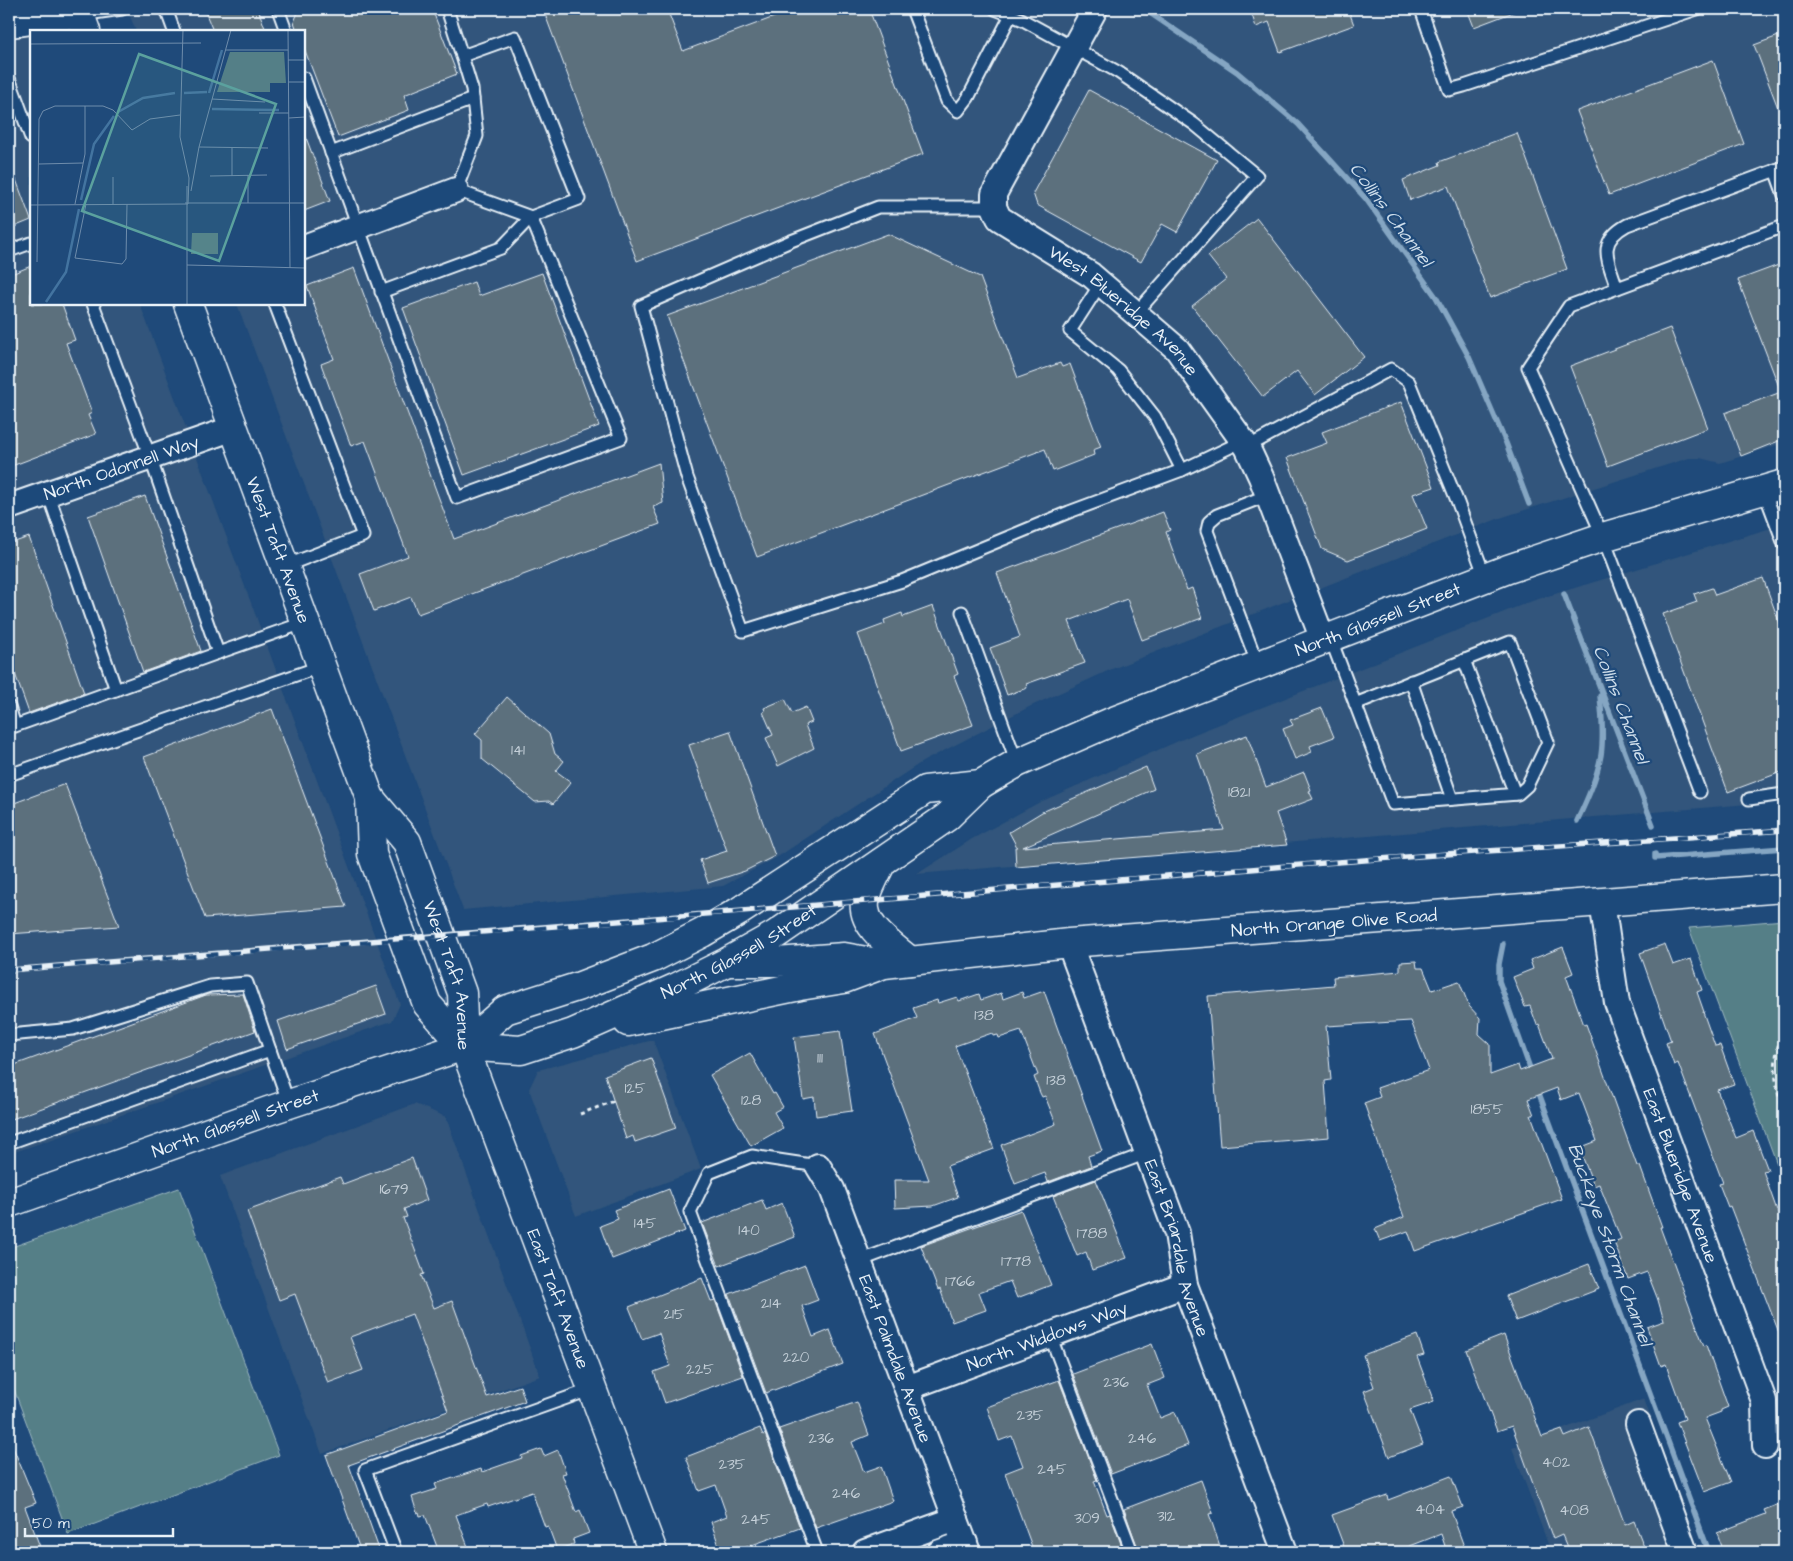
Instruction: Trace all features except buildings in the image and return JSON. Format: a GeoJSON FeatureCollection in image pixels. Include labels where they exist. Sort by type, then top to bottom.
{"type":"FeatureCollection","features":[{"type":"Feature","properties":{"kind":"main road","name":"West Taft Avenue"},"geometry":{"type":"LineString","coordinates":[[188,305],[370,798],[372,854],[427,1004],[464,1046]]}},
{"type":"Feature","properties":{"kind":"main road","name":"North Glassell Street"},"geometry":{"type":"LineString","coordinates":[[9,1203],[289,1104],[464,1046],[521,1050],[573,1033],[675,988],[727,962],[774,935],[947,817],[981,784],[1017,763],[1110,722],[1485,577],[1602,537],[1774,487]]}},
{"type":"Feature","properties":{"kind":"main road","name":"North Glassell Street"},"geometry":{"type":"LineString","coordinates":[[464,1046],[505,1010],[580,986],[652,958],[702,933],[738,912],[925,790],[981,784]]}},
{"type":"Feature","properties":{"kind":"main road","name":"West Taft Avenue"},"geometry":{"type":"LineString","coordinates":[[370,798],[407,842],[462,993],[464,1046]]}},
{"type":"Feature","properties":{"kind":"main road"},"geometry":{"type":"LineString","coordinates":[[882,862],[867,895],[865,902],[866,916],[897,962]]}},
{"type":"Feature","properties":{"kind":"main road","name":"North Orange Olive Road"},"geometry":{"type":"LineString","coordinates":[[573,1033],[800,986],[844,979],[897,962],[1069,943],[1784,888]]}},
{"type":"Feature","properties":{"kind":"main road","name":"North Orange Olive Road"},"geometry":{"type":"LineString","coordinates":[[652,958],[727,962],[777,962],[844,957],[897,962]]}},
{"type":"Feature","properties":{"kind":"main road","name":"East Taft Avenue"},"geometry":{"type":"LineString","coordinates":[[464,1046],[653,1552]]}},
{"type":"Feature","properties":{"kind":"street"},"geometry":{"type":"LineString","coordinates":[[994,207],[994,194],[1095,9]]}},
{"type":"Feature","properties":{"kind":"street"},"geometry":{"type":"LineString","coordinates":[[9,26],[81,18]]}},
{"type":"Feature","properties":{"kind":"street"},"geometry":{"type":"LineString","coordinates":[[305,247],[456,190]]}},
{"type":"Feature","properties":{"kind":"street","name":"West Blueridge Avenue"},"geometry":{"type":"LineString","coordinates":[[994,207],[999,218],[1091,275],[1177,349],[1245,444],[1268,495],[1326,639]]}},
{"type":"Feature","properties":{"kind":"street","name":"North Odonnell Way"},"geometry":{"type":"LineString","coordinates":[[9,506],[234,428]]}},
{"type":"Feature","properties":{"kind":"street","name":"East Blueridge Avenue"},"geometry":{"type":"LineString","coordinates":[[1602,902],[1617,1003],[1764,1401],[1765,1446]]}},
{"type":"Feature","properties":{"kind":"street","name":"East Briardale Avenue"},"geometry":{"type":"LineString","coordinates":[[1069,943],[1177,1233],[1185,1285],[1285,1552]]}},
{"type":"Feature","properties":{"kind":"street","name":"East Palmdale Avenue"},"geometry":{"type":"LineString","coordinates":[[818,1166],[832,1189],[966,1548]]}},
{"type":"Feature","properties":{"kind":"street","name":"North Widdows Way"},"geometry":{"type":"LineString","coordinates":[[907,1388],[1185,1285]]}},
{"type":"Feature","properties":{"kind":"street"},"geometry":{"type":"LineString","coordinates":[[1638,1424],[1685,1552]]}},
{"type":"Feature","properties":{"kind":"street"},"geometry":{"type":"LineString","coordinates":[[864,1552],[956,1519]]}},
{"type":"Feature","properties":{"kind":"street"},"geometry":{"type":"LineString","coordinates":[[940,1552],[966,1548]]}},
{"type":"Feature","properties":{"kind":"lane"},"geometry":{"type":"LineString","coordinates":[[81,18],[122,9]]}},
{"type":"Feature","properties":{"kind":"lane"},"geometry":{"type":"LineString","coordinates":[[166,9],[174,30]]}},
{"type":"Feature","properties":{"kind":"lane"},"geometry":{"type":"LineString","coordinates":[[278,9],[286,30]]}},
{"type":"Feature","properties":{"kind":"lane"},"geometry":{"type":"LineString","coordinates":[[305,81],[457,498],[621,438],[531,217],[456,190],[477,136],[472,89],[447,9]]}},
{"type":"Feature","properties":{"kind":"lane"},"geometry":{"type":"LineString","coordinates":[[912,9],[947,101],[958,111],[968,98],[1011,14]]}},
{"type":"Feature","properties":{"kind":"lane"},"geometry":{"type":"LineString","coordinates":[[995,9],[1011,14],[1118,72],[1194,124],[1257,176],[1136,313]]}},
{"type":"Feature","properties":{"kind":"lane"},"geometry":{"type":"LineString","coordinates":[[1421,9],[1448,90],[1697,9]]}},
{"type":"Feature","properties":{"kind":"lane"},"geometry":{"type":"LineString","coordinates":[[381,292],[501,248],[531,217],[579,199],[515,37],[462,56]]}},
{"type":"Feature","properties":{"kind":"lane"},"geometry":{"type":"LineString","coordinates":[[9,78],[30,135]]}},
{"type":"Feature","properties":{"kind":"lane"},"geometry":{"type":"LineString","coordinates":[[331,153],[473,99]]}},
{"type":"Feature","properties":{"kind":"lane"},"geometry":{"type":"LineString","coordinates":[[1617,288],[1607,258],[1607,244],[1615,232],[1627,225],[1780,168],[1784,195]]}},
{"type":"Feature","properties":{"kind":"lane"},"geometry":{"type":"LineString","coordinates":[[994,207],[878,207],[791,240],[641,306],[688,477],[743,631],[902,581],[1069,512],[1182,470],[1245,444],[1391,368],[1409,382],[1458,503],[1485,577]]}},
{"type":"Feature","properties":{"kind":"lane"},"geometry":{"type":"LineString","coordinates":[[1700,792],[1602,537],[1528,367],[1569,306],[1784,226]]}},
{"type":"Feature","properties":{"kind":"lane"},"geometry":{"type":"LineString","coordinates":[[9,251],[30,243]]}},
{"type":"Feature","properties":{"kind":"lane"},"geometry":{"type":"LineString","coordinates":[[1101,283],[1070,331],[1118,370],[1155,417],[1182,470]]}},
{"type":"Feature","properties":{"kind":"lane"},"geometry":{"type":"LineString","coordinates":[[93,305],[150,457],[218,653]]}},
{"type":"Feature","properties":{"kind":"lane"},"geometry":{"type":"LineString","coordinates":[[275,305],[363,536],[285,566]]}},
{"type":"Feature","properties":{"kind":"lane"},"geometry":{"type":"LineString","coordinates":[[1774,487],[1784,544]]}},
{"type":"Feature","properties":{"kind":"lane"},"geometry":{"type":"LineString","coordinates":[[48,493],[116,690]]}},
{"type":"Feature","properties":{"kind":"lane"},"geometry":{"type":"LineString","coordinates":[[1258,665],[1207,532],[1209,522],[1217,515],[1268,495]]}},
{"type":"Feature","properties":{"kind":"lane"},"geometry":{"type":"LineString","coordinates":[[962,612],[1017,763]]}},
{"type":"Feature","properties":{"kind":"lane"},"geometry":{"type":"LineString","coordinates":[[9,707],[15,726],[306,622]]}},
{"type":"Feature","properties":{"kind":"lane"},"geometry":{"type":"LineString","coordinates":[[1326,639],[1355,704],[1393,804],[1516,794],[1527,786],[1548,742],[1510,642],[1355,704]]}},
{"type":"Feature","properties":{"kind":"lane"},"geometry":{"type":"LineString","coordinates":[[1464,660],[1516,794]]}},
{"type":"Feature","properties":{"kind":"lane"},"geometry":{"type":"LineString","coordinates":[[9,775],[322,666]]}},
{"type":"Feature","properties":{"kind":"lane"},"geometry":{"type":"LineString","coordinates":[[1411,681],[1452,799]]}},
{"type":"Feature","properties":{"kind":"lane"},"geometry":{"type":"LineString","coordinates":[[1749,799],[1784,794]]}},
{"type":"Feature","properties":{"kind":"lane"},"geometry":{"type":"LineString","coordinates":[[9,1035],[73,1028],[210,986],[248,982],[289,1104]]}},
{"type":"Feature","properties":{"kind":"lane"},"geometry":{"type":"LineString","coordinates":[[9,1143],[270,1050]]}},
{"type":"Feature","properties":{"kind":"lane"},"geometry":{"type":"LineString","coordinates":[[859,1261],[1147,1153]]}},
{"type":"Feature","properties":{"kind":"lane"},"geometry":{"type":"LineString","coordinates":[[817,1552],[690,1212],[709,1173],[752,1156],[818,1166]]}},
{"type":"Feature","properties":{"kind":"lane"},"geometry":{"type":"LineString","coordinates":[[1050,1335],[1132,1552]]}},
{"type":"Feature","properties":{"kind":"lane"},"geometry":{"type":"LineString","coordinates":[[396,1552],[365,1470],[592,1389]]}},
{"type":"Feature","properties":{"kind":"path"},"geometry":{"type":"LineString","coordinates":[[1784,1030],[1777,1051],[1775,1069],[1776,1086],[1784,1113]]}},
{"type":"Feature","properties":{"kind":"path"},"geometry":{"type":"LineString","coordinates":[[580,1114],[614,1101]]}},
{"type":"Feature","properties":{"kind":"shaded area"},"geometry":{"type":"Polygon","coordinates":[[[9,9],[30,9],[38,30],[30,30],[30,305],[140,305],[400,1004],[392,1021],[9,1154],[9,9]]]}},
{"type":"Feature","properties":{"kind":"shaded area"},"geometry":{"type":"Polygon","coordinates":[[[127,9],[1784,9],[1784,443],[1720,463],[1700,458],[1689,458],[1500,518],[1112,669],[1029,707],[922,762],[776,858],[723,886],[463,910],[237,305],[305,305],[305,30],[136,30],[127,9]]]}},
{"type":"Feature","properties":{"kind":"shaded area"},"geometry":{"type":"Polygon","coordinates":[[[1784,524],[1784,801],[917,874],[972,839],[1040,802],[1192,735],[1532,601],[1784,524]]]}},
{"type":"Feature","properties":{"kind":"shaded area"},"geometry":{"type":"Polygon","coordinates":[[[653,1040],[701,1169],[576,1216],[529,1089],[538,1070],[653,1040]]]}},
{"type":"Feature","properties":{"kind":"shaded area"},"geometry":{"type":"Polygon","coordinates":[[[415,1104],[446,1117],[540,1376],[322,1454],[220,1176],[415,1104]]]}},
{"type":"Feature","properties":{"kind":"shaded area"},"geometry":{"type":"Polygon","coordinates":[[[1644,1399],[1700,1552],[1551,1552],[1512,1448],[1644,1399]]]}},
{"type":"Feature","properties":{"kind":"green space"},"geometry":{"type":"Polygon","coordinates":[[[1784,920],[1784,1183],[1689,928],[1784,920]]]}},
{"type":"Feature","properties":{"kind":"green space"},"geometry":{"type":"Polygon","coordinates":[[[179,1188],[279,1455],[68,1534],[9,1376],[9,1248],[179,1188]]]}},
{"type":"Feature","properties":{"kind":"waterway","name":"Collins Channel"},"geometry":{"type":"LineString","coordinates":[[1144,9],[1237,72],[1298,124],[1366,199],[1436,297],[1469,357],[1506,443],[1529,504]]}},
{"type":"Feature","properties":{"kind":"waterway","name":"Collins Channel"},"geometry":{"type":"LineString","coordinates":[[1564,594],[1653,825]]}},
{"type":"Feature","properties":{"kind":"waterway","name":"Buckeye Storm Channel"},"geometry":{"type":"LineString","coordinates":[[1577,821],[1588,797],[1601,755],[1603,733],[1600,696]]}},
{"type":"Feature","properties":{"kind":"waterway","name":"Collins Channel"},"geometry":{"type":"LineString","coordinates":[[1655,854],[1655,858],[1784,848]]}},
{"type":"Feature","properties":{"kind":"waterway","name":"Buckeye Storm Channel"},"geometry":{"type":"LineString","coordinates":[[1503,944],[1499,964],[1499,981],[1532,1074]]}},
{"type":"Feature","properties":{"kind":"waterway","name":"Buckeye Storm Channel"},"geometry":{"type":"LineString","coordinates":[[1537,1088],[1709,1552]]}},
{"type":"Feature","properties":{"kind":"railway"},"geometry":{"type":"LineString","coordinates":[[9,970],[484,933],[1339,862],[1784,830]]}}]}
